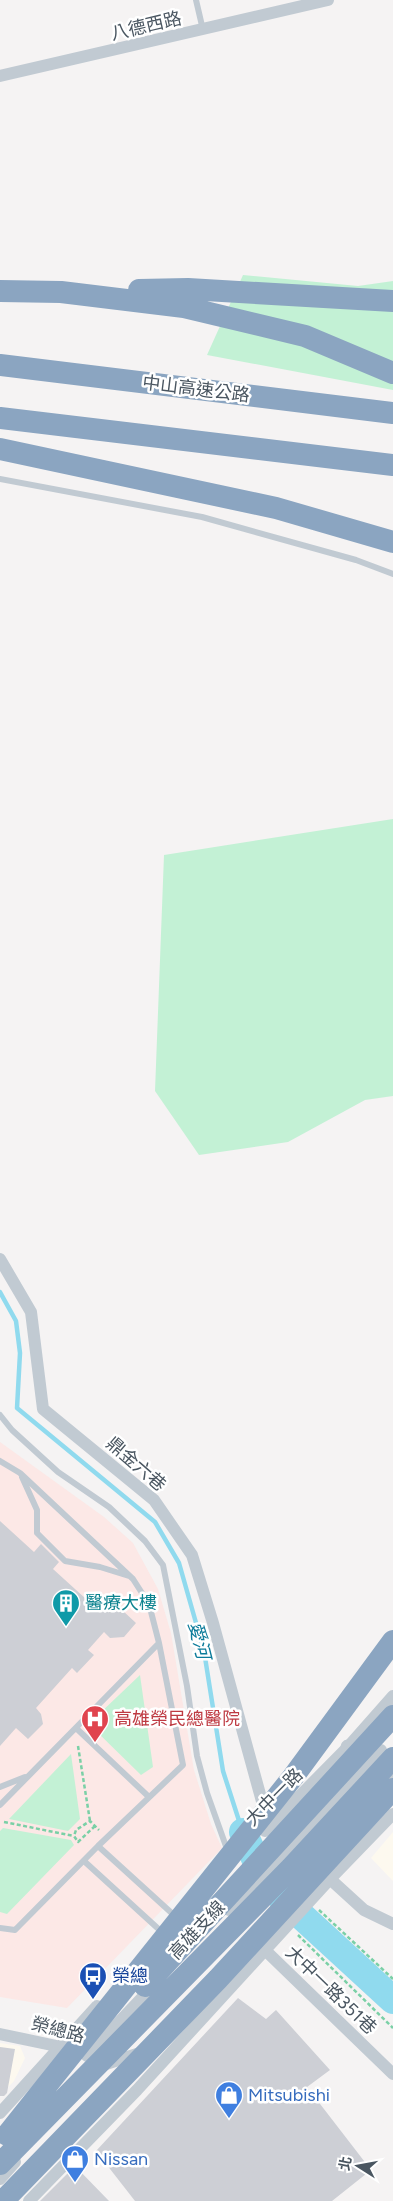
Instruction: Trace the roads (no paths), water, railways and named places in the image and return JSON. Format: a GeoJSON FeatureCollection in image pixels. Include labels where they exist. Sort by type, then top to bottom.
{"type":"FeatureCollection","features":[{"type":"Feature","properties":{"kind":"highway"},"geometry":{"type":"LineString","coordinates":[[0,291],[186,298],[393,301]]}},
{"type":"Feature","properties":{"kind":"highway"},"geometry":{"type":"LineString","coordinates":[[186,298],[305,336],[393,373]]}},
{"type":"Feature","properties":{"kind":"highway","name":"中山高速公路"},"geometry":{"type":"LineString","coordinates":[[0,365],[393,413]]}},
{"type":"Feature","properties":{"kind":"highway"},"geometry":{"type":"LineString","coordinates":[[0,418],[393,465]]}},
{"type":"Feature","properties":{"kind":"highway"},"geometry":{"type":"LineString","coordinates":[[0,449],[276,508],[393,527]]}},
{"type":"Feature","properties":{"kind":"highway"},"geometry":{"type":"LineString","coordinates":[[276,508],[393,542]]}},
{"type":"Feature","properties":{"kind":"highway"},"geometry":{"type":"LineString","coordinates":[[4,2139],[294,1777],[391,1639]]}},
{"type":"Feature","properties":{"kind":"highway","name":"高雄支線"},"geometry":{"type":"LineString","coordinates":[[4,2139],[393,1716]]}},
{"type":"Feature","properties":{"kind":"highway","name":"高雄支線"},"geometry":{"type":"LineString","coordinates":[[0,2164],[282,1866],[384,1752]]}},
{"type":"Feature","properties":{"kind":"highway"},"geometry":{"type":"LineString","coordinates":[[3,2201],[218,1979],[393,1789]]}},
{"type":"Feature","properties":{"kind":"highway"},"geometry":{"type":"LineString","coordinates":[[0,2189],[211,1972],[259,1919],[282,1866]]}},
{"type":"Feature","properties":{"kind":"street","name":"八德西路"},"geometry":{"type":"LineString","coordinates":[[0,76],[203,31],[328,0]]}},
{"type":"Feature","properties":{"kind":"street","name":"鼎金六巷"},"geometry":{"type":"LineString","coordinates":[[0,1259],[30,1312],[43,1409],[154,1500],[192,1555],[271,1825]]}},
{"type":"Feature","properties":{"kind":"street","name":"大中一路"},"geometry":{"type":"LineString","coordinates":[[0,2113],[179,1919],[348,1747],[393,1696]]}},
{"type":"Feature","properties":{"kind":"street"},"geometry":{"type":"LineString","coordinates":[[348,1747],[384,1752],[393,1784]]}},
{"type":"Feature","properties":{"kind":"street"},"geometry":{"type":"LineString","coordinates":[[29,2201],[138,2090],[288,1925],[393,1814]]}},
{"type":"Feature","properties":{"kind":"street"},"geometry":{"type":"LineString","coordinates":[[87,2056],[186,1951],[256,1883],[282,1866]]}},
{"type":"Feature","properties":{"kind":"street"},"geometry":{"type":"LineString","coordinates":[[330,1880],[364,1910],[393,1924]]}},
{"type":"Feature","properties":{"kind":"street"},"geometry":{"type":"LineString","coordinates":[[0,2179],[84,2091],[160,1993],[186,1951],[186,1934],[179,1919]]}},
{"type":"Feature","properties":{"kind":"street","name":"大中一路351巷"},"geometry":{"type":"LineString","coordinates":[[266,1951],[393,2074]]}},
{"type":"Feature","properties":{"kind":"street","name":"榮總路"},"geometry":{"type":"LineString","coordinates":[[0,2034],[62,2046],[106,2064]]}},
{"type":"Feature","properties":{"kind":"street"},"geometry":{"type":"LineString","coordinates":[[106,2064],[187,2035]]}},
{"type":"Feature","properties":{"kind":"lane"},"geometry":{"type":"LineString","coordinates":[[196,0],[203,31]]}},
{"type":"Feature","properties":{"kind":"lane"},"geometry":{"type":"LineString","coordinates":[[0,479],[202,517],[356,560],[393,574]]}},
{"type":"Feature","properties":{"kind":"lane"},"geometry":{"type":"LineString","coordinates":[[0,1415],[12,1430],[58,1472],[109,1507],[145,1541],[163,1565],[187,1686],[197,1756],[207,1793],[232,1865]]}},
{"type":"Feature","properties":{"kind":"lane"},"geometry":{"type":"LineString","coordinates":[[0,1461],[20,1473],[131,1576],[149,1604],[160,1643],[183,1765],[98,1846],[15,1930],[0,1928]]}},
{"type":"Feature","properties":{"kind":"lane"},"geometry":{"type":"LineString","coordinates":[[20,1473],[37,1510],[37,1533],[65,1561],[100,1567],[131,1576]]}},
{"type":"Feature","properties":{"kind":"lane"},"geometry":{"type":"LineString","coordinates":[[324,1747],[341,1723],[391,1639]]}},
{"type":"Feature","properties":{"kind":"lane"},"geometry":{"type":"LineString","coordinates":[[0,1805],[160,1643]]}},
{"type":"Feature","properties":{"kind":"lane"},"geometry":{"type":"LineString","coordinates":[[76,1728],[149,1797]]}},
{"type":"Feature","properties":{"kind":"lane"},"geometry":{"type":"LineString","coordinates":[[0,1786],[28,1776]]}},
{"type":"Feature","properties":{"kind":"lane"},"geometry":{"type":"LineString","coordinates":[[271,1825],[297,1788]]}},
{"type":"Feature","properties":{"kind":"lane"},"geometry":{"type":"LineString","coordinates":[[98,1846],[179,1919]]}},
{"type":"Feature","properties":{"kind":"lane"},"geometry":{"type":"LineString","coordinates":[[84,1861],[164,1935]]}},
{"type":"Feature","properties":{"kind":"waterway","name":"愛河"},"geometry":{"type":"LineString","coordinates":[[0,1292],[16,1321],[20,1353],[17,1408],[155,1522],[179,1563],[204,1651],[223,1771],[242,1830]]}},
{"type":"Feature","properties":{"kind":"waterway","name":"愛河"},"geometry":{"type":"LineString","coordinates":[[243,1832],[259,1867],[282,1898],[393,2000]]}},
{"type":"Feature","properties":{"kind":"place","name":"醫療大樓"},"geometry":{"type":"Point","coordinates":[66,1627]}},
{"type":"Feature","properties":{"kind":"place","name":"高雄榮民總醫院"},"geometry":{"type":"Point","coordinates":[95,1743]}},
{"type":"Feature","properties":{"kind":"place","name":"榮總"},"geometry":{"type":"Point","coordinates":[93,2000]}},
{"type":"Feature","properties":{"kind":"place","name":"Mitsubishi"},"geometry":{"type":"Point","coordinates":[229,2119]}},
{"type":"Feature","properties":{"kind":"place","name":"Nissan"},"geometry":{"type":"Point","coordinates":[75,2183]}}]}
